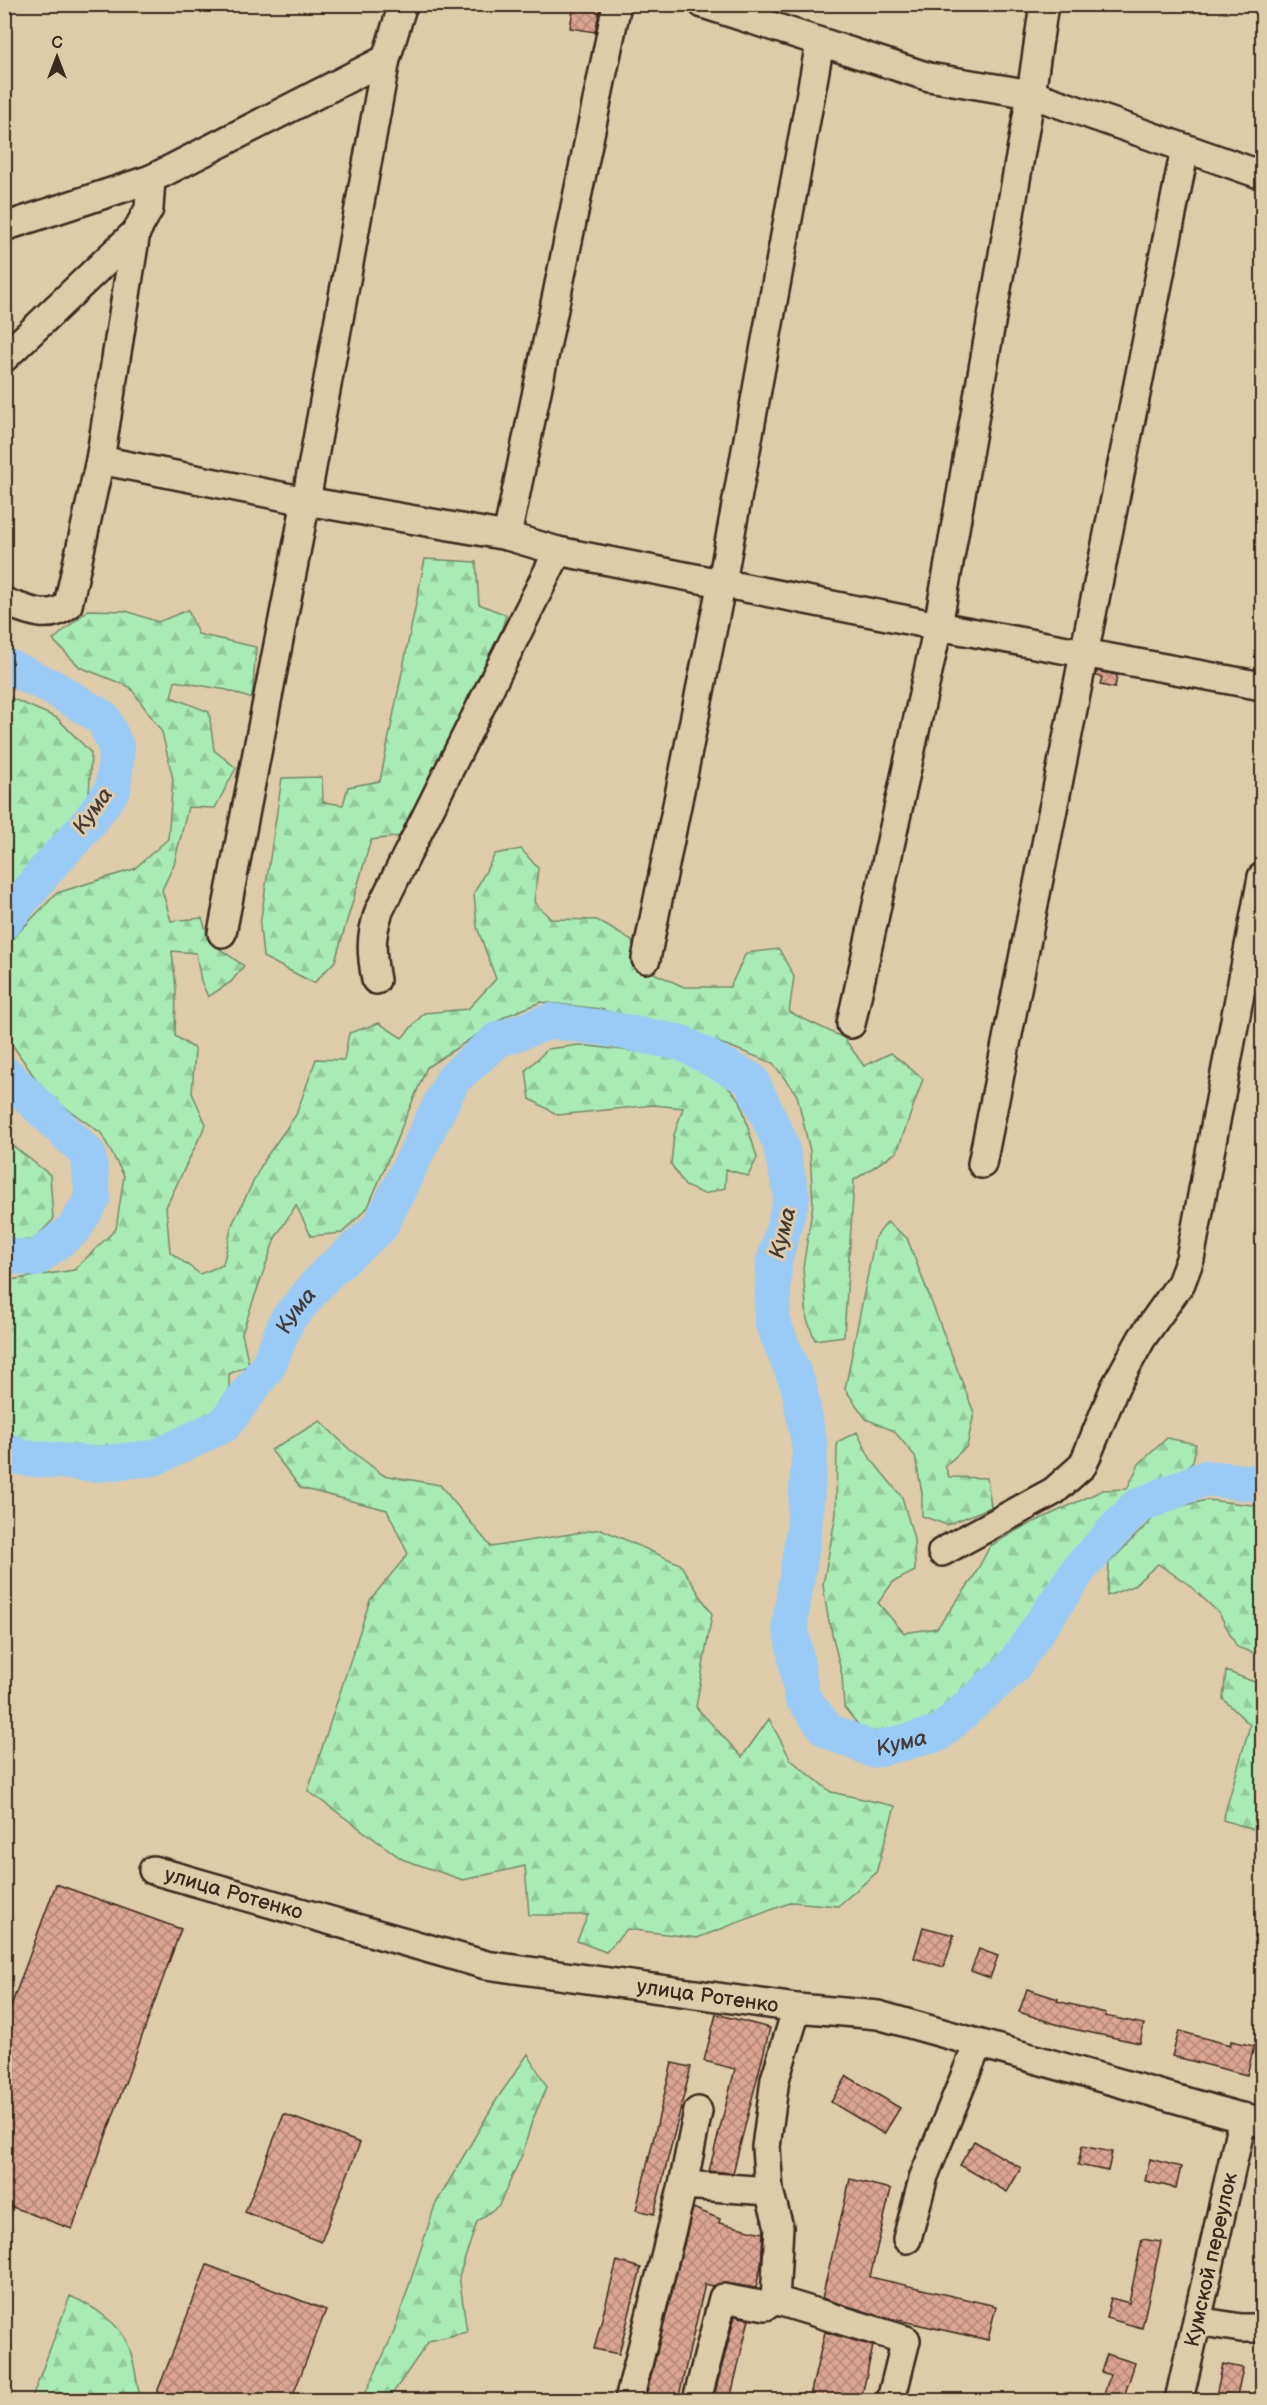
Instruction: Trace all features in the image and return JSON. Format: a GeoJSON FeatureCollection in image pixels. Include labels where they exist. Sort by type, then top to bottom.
{"type":"FeatureCollection","features":[{"type":"Feature","properties":{"kind":"street"},"geometry":{"type":"LineString","coordinates":[[222,933],[306,501],[386,58],[403,4]]}},
{"type":"Feature","properties":{"kind":"street"},"geometry":{"type":"LineString","coordinates":[[507,536],[617,4]]}},
{"type":"Feature","properties":{"kind":"street"},"geometry":{"type":"LineString","coordinates":[[703,4],[929,76],[1031,94],[1263,175]]}},
{"type":"Feature","properties":{"kind":"street"},"geometry":{"type":"LineString","coordinates":[[851,1024],[938,626],[1031,94],[1044,4]]}},
{"type":"Feature","properties":{"kind":"street"},"geometry":{"type":"LineString","coordinates":[[646,959],[722,582],[820,43]]}},
{"type":"Feature","properties":{"kind":"street"},"geometry":{"type":"LineString","coordinates":[[4,227],[151,179],[386,58]]}},
{"type":"Feature","properties":{"kind":"street"},"geometry":{"type":"LineString","coordinates":[[982,1164],[1185,149]]}},
{"type":"Feature","properties":{"kind":"street"},"geometry":{"type":"LineString","coordinates":[[4,358],[136,232],[149,209],[151,179]]}},
{"type":"Feature","properties":{"kind":"street"},"geometry":{"type":"LineString","coordinates":[[4,602],[44,614],[58,613],[68,605],[100,460],[136,232]]}},
{"type":"Feature","properties":{"kind":"street"},"geometry":{"type":"LineString","coordinates":[[100,460],[306,501],[507,536],[558,551],[938,626],[1263,686]]}},
{"type":"Feature","properties":{"kind":"street"},"geometry":{"type":"LineString","coordinates":[[376,980],[371,950],[372,934],[379,911],[558,551]]}},
{"type":"Feature","properties":{"kind":"street"},"geometry":{"type":"LineString","coordinates":[[942,1552],[1054,1491],[1083,1465],[1115,1388],[1142,1338],[1181,1283],[1190,1259],[1263,877]]}},
{"type":"Feature","properties":{"kind":"street","name":"улица Ротенко"},"geometry":{"type":"LineString","coordinates":[[153,1870],[486,1965],[797,2008],[878,2015],[1253,2120]]}},
{"type":"Feature","properties":{"kind":"street"},"geometry":{"type":"LineString","coordinates":[[697,2400],[723,2298],[766,2306],[774,2300],[779,2227],[769,2191],[766,2147],[775,2079],[797,2008]]}},
{"type":"Feature","properties":{"kind":"street"},"geometry":{"type":"LineString","coordinates":[[907,2239],[924,2176],[978,2044]]}},
{"type":"Feature","properties":{"kind":"street"},"geometry":{"type":"LineString","coordinates":[[629,2400],[683,2185],[698,2111]]}},
{"type":"Feature","properties":{"kind":"street","name":"Кумской переулок"},"geometry":{"type":"LineString","coordinates":[[1179,2400],[1197,2321],[1253,2120]]}},
{"type":"Feature","properties":{"kind":"street"},"geometry":{"type":"LineString","coordinates":[[683,2185],[769,2191]]}},
{"type":"Feature","properties":{"kind":"street"},"geometry":{"type":"LineString","coordinates":[[774,2300],[906,2340],[891,2400]]}},
{"type":"Feature","properties":{"kind":"street"},"geometry":{"type":"LineString","coordinates":[[1197,2321],[1241,2328],[1263,2328]]}},
{"type":"Feature","properties":{"kind":"green space"},"geometry":{"type":"Polygon","coordinates":[[[425,559],[476,562],[479,604],[506,615],[491,664],[401,836],[371,840],[335,961],[314,983],[263,957],[260,925],[282,778],[322,777],[323,802],[343,805],[348,787],[380,781],[425,559]]]}},
{"type":"Feature","properties":{"kind":"green space"},"geometry":{"type":"Polygon","coordinates":[[[88,610],[126,611],[158,622],[188,610],[198,634],[256,647],[252,699],[227,690],[175,681],[171,697],[209,712],[214,750],[236,768],[215,808],[188,807],[174,864],[162,890],[171,921],[202,918],[210,942],[244,966],[231,982],[208,997],[201,981],[196,953],[172,951],[176,989],[175,1036],[195,1049],[192,1093],[206,1124],[166,1207],[170,1252],[200,1274],[223,1265],[232,1225],[264,1160],[296,1115],[316,1059],[344,1060],[349,1033],[379,1023],[402,1038],[424,1013],[468,1009],[496,979],[477,927],[474,893],[495,854],[521,849],[538,868],[534,902],[551,919],[597,920],[632,941],[636,965],[684,987],[730,987],[746,953],[779,949],[794,977],[789,1012],[844,1038],[864,1066],[891,1053],[923,1079],[897,1152],[854,1180],[844,1336],[815,1340],[807,1319],[803,1268],[813,1204],[810,1151],[797,1095],[773,1063],[726,1045],[600,1009],[541,1002],[506,1016],[427,1067],[368,1207],[342,1233],[311,1236],[296,1205],[275,1238],[242,1333],[249,1365],[229,1374],[229,1400],[206,1420],[156,1442],[92,1447],[25,1442],[5,1432],[4,1281],[74,1270],[116,1229],[124,1176],[101,1133],[46,1094],[5,1034],[5,963],[10,941],[57,893],[134,869],[168,839],[173,779],[162,732],[130,687],[80,667],[53,640],[88,610]]]}},
{"type":"Feature","properties":{"kind":"green space"},"geometry":{"type":"Polygon","coordinates":[[[5,698],[11,698],[57,718],[91,753],[89,796],[56,839],[5,892],[5,698]]]}},
{"type":"Feature","properties":{"kind":"green space"},"geometry":{"type":"Polygon","coordinates":[[[580,1045],[674,1056],[715,1074],[740,1100],[757,1158],[748,1176],[726,1169],[725,1188],[704,1194],[685,1186],[671,1164],[674,1135],[683,1108],[654,1105],[558,1115],[530,1099],[526,1070],[548,1049],[580,1045]]]}},
{"type":"Feature","properties":{"kind":"green space"},"geometry":{"type":"Polygon","coordinates":[[[4,1139],[50,1175],[53,1220],[33,1240],[5,1241],[4,1139]]]}},
{"type":"Feature","properties":{"kind":"green space"},"geometry":{"type":"Polygon","coordinates":[[[887,1222],[907,1238],[974,1413],[967,1446],[945,1466],[949,1477],[987,1478],[991,1507],[947,1525],[922,1516],[922,1493],[915,1456],[894,1431],[866,1419],[845,1389],[875,1238],[887,1222]]]}},
{"type":"Feature","properties":{"kind":"green space"},"geometry":{"type":"Polygon","coordinates":[[[320,1421],[349,1449],[383,1475],[440,1485],[491,1547],[601,1529],[680,1564],[712,1614],[696,1707],[742,1757],[769,1719],[791,1760],[831,1792],[895,1806],[876,1873],[838,1906],[792,1902],[697,1938],[627,1929],[606,1952],[577,1941],[588,1915],[529,1915],[525,1866],[463,1880],[402,1859],[308,1791],[370,1600],[408,1554],[387,1510],[301,1488],[271,1450],[320,1421]]]}},
{"type":"Feature","properties":{"kind":"green space"},"geometry":{"type":"Polygon","coordinates":[[[857,1432],[870,1458],[902,1497],[914,1539],[915,1571],[893,1582],[878,1603],[904,1633],[937,1628],[972,1580],[990,1546],[1019,1529],[1103,1490],[1127,1489],[1139,1464],[1167,1438],[1196,1444],[1193,1462],[1176,1479],[1129,1501],[1090,1542],[1008,1662],[938,1725],[900,1732],[863,1731],[844,1707],[842,1675],[823,1585],[836,1514],[837,1442],[857,1432]]]}},
{"type":"Feature","properties":{"kind":"green space"},"geometry":{"type":"Polygon","coordinates":[[[1207,1500],[1262,1506],[1262,1656],[1237,1647],[1219,1613],[1188,1584],[1158,1564],[1133,1586],[1107,1596],[1109,1563],[1160,1511],[1207,1500]]]}},
{"type":"Feature","properties":{"kind":"green space"},"geometry":{"type":"Polygon","coordinates":[[[1226,1671],[1262,1685],[1262,1832],[1223,1820],[1250,1725],[1223,1699],[1226,1671]]]}},
{"type":"Feature","properties":{"kind":"green space"},"geometry":{"type":"Polygon","coordinates":[[[528,2054],[547,2087],[532,2121],[522,2155],[499,2205],[477,2222],[459,2276],[467,2332],[429,2341],[388,2400],[373,2400],[366,2392],[394,2332],[435,2205],[497,2099],[528,2054]]]}},
{"type":"Feature","properties":{"kind":"green space"},"geometry":{"type":"Polygon","coordinates":[[[70,2296],[105,2316],[125,2339],[132,2358],[139,2392],[134,2400],[31,2400],[70,2296]]]}},
{"type":"Feature","properties":{"kind":"building"},"geometry":{"type":"Polygon","coordinates":[[[574,4],[601,4],[595,32],[570,28],[574,4]]]}},
{"type":"Feature","properties":{"kind":"building"},"geometry":{"type":"Polygon","coordinates":[[[1097,671],[1117,675],[1115,688],[1100,685],[1102,677],[1096,676],[1097,671]]]}},
{"type":"Feature","properties":{"kind":"building"},"geometry":{"type":"Polygon","coordinates":[[[56,1884],[181,1929],[72,2229],[4,2204],[4,2025],[56,1884]]]}},
{"type":"Feature","properties":{"kind":"building"},"geometry":{"type":"Polygon","coordinates":[[[923,1927],[954,1935],[944,1967],[914,1958],[923,1927]]]}},
{"type":"Feature","properties":{"kind":"building"},"geometry":{"type":"Polygon","coordinates":[[[979,1949],[998,1956],[990,1978],[971,1971],[979,1949]]]}},
{"type":"Feature","properties":{"kind":"building"},"geometry":{"type":"Polygon","coordinates":[[[1027,1989],[1058,1999],[1057,2001],[1106,2013],[1105,2016],[1144,2024],[1140,2043],[1068,2028],[1019,2012],[1027,1989]]]}},
{"type":"Feature","properties":{"kind":"building"},"geometry":{"type":"Polygon","coordinates":[[[716,2014],[770,2028],[733,2173],[709,2171],[735,2069],[704,2061],[716,2014]]]}},
{"type":"Feature","properties":{"kind":"building"},"geometry":{"type":"Polygon","coordinates":[[[1179,2031],[1230,2045],[1231,2041],[1254,2046],[1247,2075],[1172,2056],[1179,2031]]]}},
{"type":"Feature","properties":{"kind":"building"},"geometry":{"type":"Polygon","coordinates":[[[672,2063],[691,2067],[654,2214],[636,2210],[672,2063]]]}},
{"type":"Feature","properties":{"kind":"building"},"geometry":{"type":"Polygon","coordinates":[[[847,2076],[900,2108],[884,2134],[831,2102],[847,2076]]]}},
{"type":"Feature","properties":{"kind":"building"},"geometry":{"type":"Polygon","coordinates":[[[284,2114],[360,2143],[321,2242],[245,2212],[284,2114]]]}},
{"type":"Feature","properties":{"kind":"building"},"geometry":{"type":"Polygon","coordinates":[[[974,2141],[1021,2168],[1007,2192],[960,2165],[974,2141]]]}},
{"type":"Feature","properties":{"kind":"building"},"geometry":{"type":"Polygon","coordinates":[[[1082,2146],[1112,2152],[1108,2171],[1078,2165],[1082,2146]]]}},
{"type":"Feature","properties":{"kind":"building"},"geometry":{"type":"Polygon","coordinates":[[[1150,2159],[1181,2167],[1176,2188],[1145,2181],[1150,2159]]]}},
{"type":"Feature","properties":{"kind":"building"},"geometry":{"type":"Polygon","coordinates":[[[850,2179],[891,2189],[870,2277],[996,2306],[988,2340],[880,2316],[822,2298],[850,2179]]]}},
{"type":"Feature","properties":{"kind":"building"},"geometry":{"type":"Polygon","coordinates":[[[693,2208],[720,2219],[719,2223],[763,2233],[761,2265],[756,2288],[726,2283],[713,2286],[705,2284],[678,2400],[645,2400],[693,2208]]]}},
{"type":"Feature","properties":{"kind":"building"},"geometry":{"type":"Polygon","coordinates":[[[1142,2239],[1161,2242],[1142,2328],[1106,2318],[1111,2298],[1129,2303],[1142,2239]]]}},
{"type":"Feature","properties":{"kind":"building"},"geometry":{"type":"Polygon","coordinates":[[[617,2261],[641,2268],[619,2354],[594,2349],[617,2261]]]}},
{"type":"Feature","properties":{"kind":"building"},"geometry":{"type":"Polygon","coordinates":[[[207,2265],[326,2310],[291,2400],[154,2400],[207,2265]]]}},
{"type":"Feature","properties":{"kind":"building"},"geometry":{"type":"Polygon","coordinates":[[[735,2316],[749,2319],[730,2400],[713,2400],[735,2316]]]}},
{"type":"Feature","properties":{"kind":"building"},"geometry":{"type":"Polygon","coordinates":[[[825,2332],[873,2346],[861,2400],[809,2400],[825,2332]]]}},
{"type":"Feature","properties":{"kind":"building"},"geometry":{"type":"Polygon","coordinates":[[[1107,2354],[1135,2363],[1123,2400],[1102,2400],[1110,2375],[1101,2372],[1107,2354]]]}},
{"type":"Feature","properties":{"kind":"building"},"geometry":{"type":"Polygon","coordinates":[[[1223,2364],[1243,2368],[1236,2400],[1215,2400],[1223,2364]]]}},
{"type":"Feature","properties":{"kind":"waterway","name":"Кума"},"geometry":{"type":"LineString","coordinates":[[4,665],[50,686],[103,718],[117,749],[113,789],[87,825],[46,870],[4,922]]}},
{"type":"Feature","properties":{"kind":"waterway","name":"Кума"},"geometry":{"type":"LineString","coordinates":[[4,1449],[23,1458],[96,1464],[154,1458],[224,1425],[268,1366],[287,1320],[326,1274],[380,1227],[453,1079],[497,1040],[551,1021],[682,1043],[751,1080],[780,1142],[792,1197],[774,1262],[772,1321],[799,1387],[810,1449],[804,1530],[790,1623],[802,1697],[827,1730],[873,1750],[938,1734],[1011,1669],[1080,1568],[1136,1507],[1205,1478],[1262,1484]]}},
{"type":"Feature","properties":{"kind":"waterway","name":"Кума"},"geometry":{"type":"LineString","coordinates":[[4,1073],[88,1154],[93,1198],[74,1229],[35,1259],[4,1255]]}}]}
